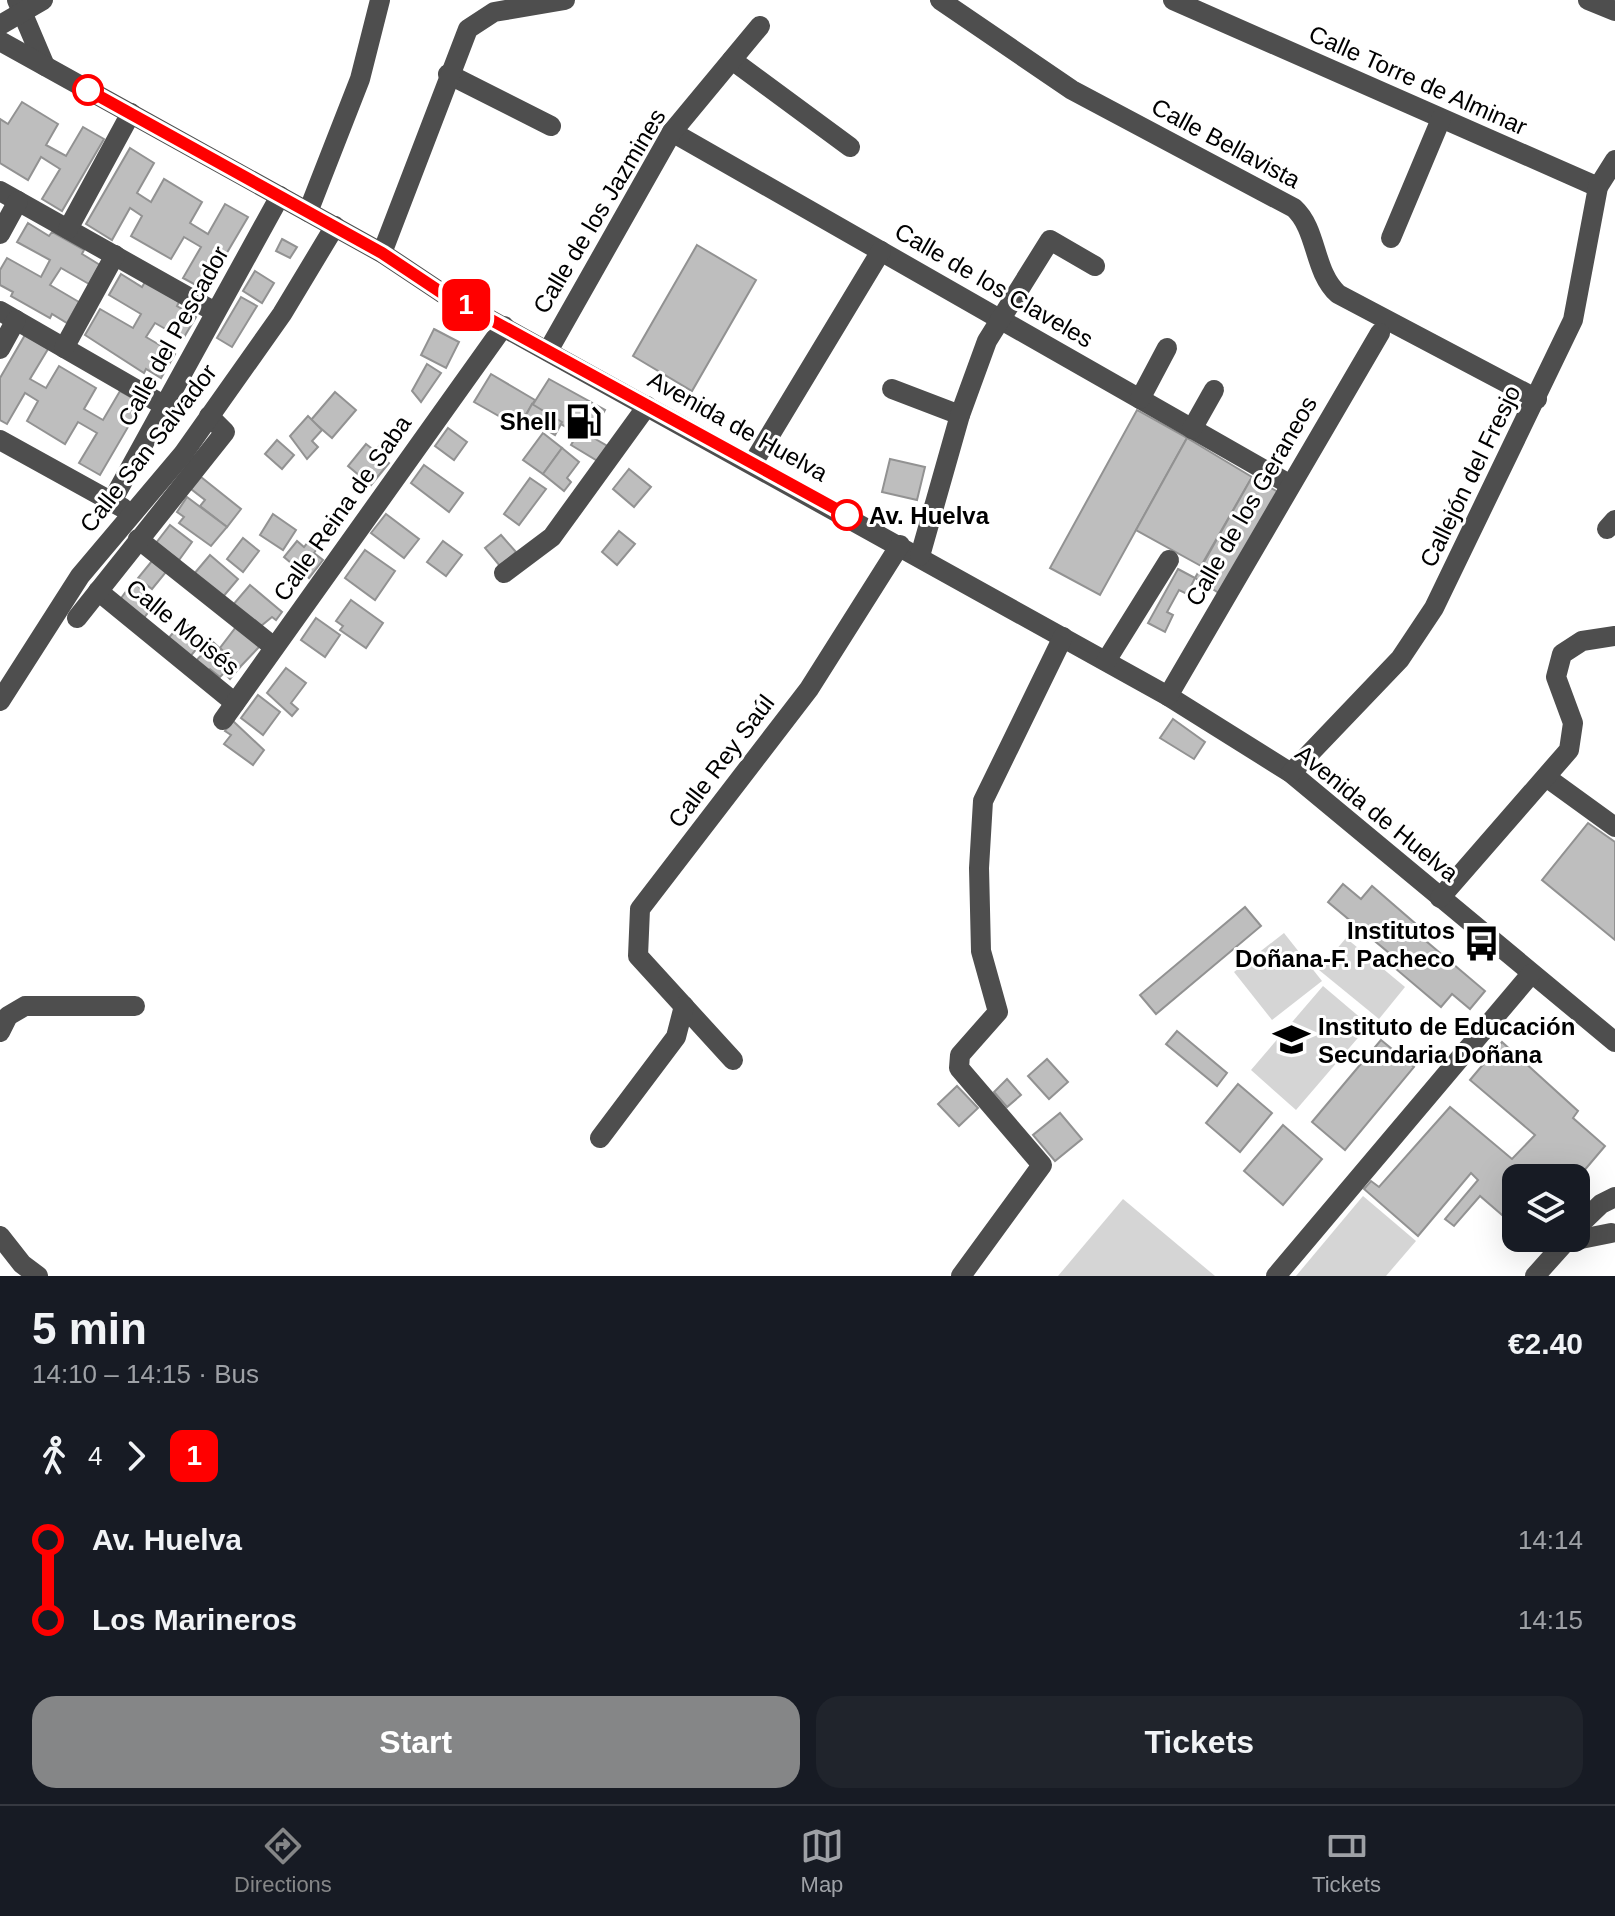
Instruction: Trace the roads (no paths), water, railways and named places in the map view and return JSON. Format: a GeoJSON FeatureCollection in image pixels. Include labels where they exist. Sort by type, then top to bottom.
{"type":"FeatureCollection","features":[{"type":"Feature","properties":{"kind":"street"},"geometry":{"type":"LineString","coordinates":[[0,25],[20,7],[43,0]]}},
{"type":"Feature","properties":{"kind":"street"},"geometry":{"type":"LineString","coordinates":[[308,212],[360,79],[380,0]]}},
{"type":"Feature","properties":{"kind":"street"},"geometry":{"type":"LineString","coordinates":[[382,253],[448,74],[468,29],[492,6],[565,0]]}},
{"type":"Feature","properties":{"kind":"street","name":"Calle Bellavista"},"geometry":{"type":"LineString","coordinates":[[940,0],[1072,90],[1294,208],[1304,217],[1325,283],[1338,294],[1537,399]]}},
{"type":"Feature","properties":{"kind":"street","name":"Calle Torre de Alminar"},"geometry":{"type":"LineString","coordinates":[[1173,0],[1598,187]]}},
{"type":"Feature","properties":{"kind":"street"},"geometry":{"type":"LineString","coordinates":[[1588,0],[1615,11]]}},
{"type":"Feature","properties":{"kind":"street"},"geometry":{"type":"LineString","coordinates":[[20,7],[45,66]]}},
{"type":"Feature","properties":{"kind":"street","name":"Calle de los Jazmines"},"geometry":{"type":"LineString","coordinates":[[548,351],[672,132],[760,26]]}},
{"type":"Feature","properties":{"kind":"street","name":"Avenida de Huelva"},"geometry":{"type":"LineString","coordinates":[[0,41],[335,226],[442,293],[1168,696],[1291,773],[1353,821],[1440,898],[1615,1042]]}},
{"type":"Feature","properties":{"kind":"street"},"geometry":{"type":"LineString","coordinates":[[732,60],[850,147]]}},
{"type":"Feature","properties":{"kind":"street"},"geometry":{"type":"LineString","coordinates":[[448,74],[551,126]]}},
{"type":"Feature","properties":{"kind":"street"},"geometry":{"type":"LineString","coordinates":[[68,229],[131,113]]}},
{"type":"Feature","properties":{"kind":"street"},"geometry":{"type":"LineString","coordinates":[[1391,238],[1441,119]]}},
{"type":"Feature","properties":{"kind":"street","name":"Calle de los Claveles"},"geometry":{"type":"LineString","coordinates":[[672,132],[1289,484]]}},
{"type":"Feature","properties":{"kind":"street","name":"Callejón del Fresjo"},"geometry":{"type":"LineString","coordinates":[[1291,773],[1400,659],[1426,621],[1573,320],[1598,187],[1615,160]]}},
{"type":"Feature","properties":{"kind":"street"},"geometry":{"type":"LineString","coordinates":[[0,234],[9,196],[215,312]]}},
{"type":"Feature","properties":{"kind":"street","name":"Calle del Pescador"},"geometry":{"type":"LineString","coordinates":[[121,506],[165,406],[280,196]]}},
{"type":"Feature","properties":{"kind":"street","name":"Calle San Salvador"},"geometry":{"type":"LineString","coordinates":[[0,701],[121,506],[183,454],[282,314],[335,226]]}},
{"type":"Feature","properties":{"kind":"street"},"geometry":{"type":"LineString","coordinates":[[920,556],[960,415],[999,318],[1050,240],[1095,266]]}},
{"type":"Feature","properties":{"kind":"street"},"geometry":{"type":"LineString","coordinates":[[753,463],[881,251]]}},
{"type":"Feature","properties":{"kind":"street"},"geometry":{"type":"LineString","coordinates":[[64,348],[115,255]]}},
{"type":"Feature","properties":{"kind":"street"},"geometry":{"type":"LineString","coordinates":[[0,349],[8,316],[165,406]]}},
{"type":"Feature","properties":{"kind":"street","name":"Calle Reina de Saba"},"geometry":{"type":"LineString","coordinates":[[223,720],[504,326]]}},
{"type":"Feature","properties":{"kind":"street","name":"Calle de los Geraneos"},"geometry":{"type":"LineString","coordinates":[[1168,696],[1289,484],[1380,333]]}},
{"type":"Feature","properties":{"kind":"street"},"geometry":{"type":"LineString","coordinates":[[1140,399],[1167,348]]}},
{"type":"Feature","properties":{"kind":"street"},"geometry":{"type":"LineString","coordinates":[[892,389],[960,415]]}},
{"type":"Feature","properties":{"kind":"street"},"geometry":{"type":"LineString","coordinates":[[1192,429],[1214,390]]}},
{"type":"Feature","properties":{"kind":"street"},"geometry":{"type":"LineString","coordinates":[[504,573],[552,537],[647,406]]}},
{"type":"Feature","properties":{"kind":"street"},"geometry":{"type":"LineString","coordinates":[[77,618],[225,432],[209,416]]}},
{"type":"Feature","properties":{"kind":"street"},"geometry":{"type":"LineString","coordinates":[[0,440],[121,506]]}},
{"type":"Feature","properties":{"kind":"street"},"geometry":{"type":"LineString","coordinates":[[138,539],[274,647]]}},
{"type":"Feature","properties":{"kind":"street","name":"Calle Rey Saúl"},"geometry":{"type":"LineString","coordinates":[[733,1060],[638,956],[640,909],[809,689],[900,545]]}},
{"type":"Feature","properties":{"kind":"street"},"geometry":{"type":"LineString","coordinates":[[1106,661],[1169,560]]}},
{"type":"Feature","properties":{"kind":"street","name":"Calle Moisés"},"geometry":{"type":"LineString","coordinates":[[98,591],[235,703]]}},
{"type":"Feature","properties":{"kind":"street"},"geometry":{"type":"LineString","coordinates":[[1440,898],[1569,750],[1573,723],[1556,677],[1562,654],[1582,641],[1615,636]]}},
{"type":"Feature","properties":{"kind":"street"},"geometry":{"type":"LineString","coordinates":[[961,1276],[1042,1165],[959,1068],[960,1055],[998,1012],[981,951],[979,868],[983,801],[1063,637]]}},
{"type":"Feature","properties":{"kind":"street"},"geometry":{"type":"LineString","coordinates":[[1546,777],[1615,827]]}},
{"type":"Feature","properties":{"kind":"street"},"geometry":{"type":"LineString","coordinates":[[1276,1276],[1531,974]]}},
{"type":"Feature","properties":{"kind":"street"},"geometry":{"type":"LineString","coordinates":[[0,1032],[8,1016],[25,1006],[135,1006]]}},
{"type":"Feature","properties":{"kind":"street"},"geometry":{"type":"LineString","coordinates":[[600,1138],[676,1037],[684,1006]]}},
{"type":"Feature","properties":{"kind":"street"},"geometry":{"type":"LineString","coordinates":[[1590,1235],[1613,1234],[1606,1215],[1614,1198]]}},
{"type":"Feature","properties":{"kind":"street"},"geometry":{"type":"LineString","coordinates":[[1590,1215],[1601,1204],[1614,1198]]}},
{"type":"Feature","properties":{"kind":"street"},"geometry":{"type":"LineString","coordinates":[[0,1236],[22,1264],[38,1276]]}},
{"type":"Feature","properties":{"kind":"street"},"geometry":{"type":"LineString","coordinates":[[1535,1276],[1556,1252]]}},
{"type":"Feature","properties":{"kind":"place","name":"Shell"},"geometry":{"type":"Point","coordinates":[583,421]}},
{"type":"Feature","properties":{"kind":"place","name":"Av. Huelva"},"geometry":{"type":"Point","coordinates":[847,515]}},
{"type":"Feature","properties":{"kind":"place","name":"Institutos Doñana-F. Pacheco"},"geometry":{"type":"Point","coordinates":[1481,944]}},
{"type":"Feature","properties":{"kind":"place","name":"Instituto de Educación Secundaria Doñana"},"geometry":{"type":"Point","coordinates":[1292,1040]}}]}
